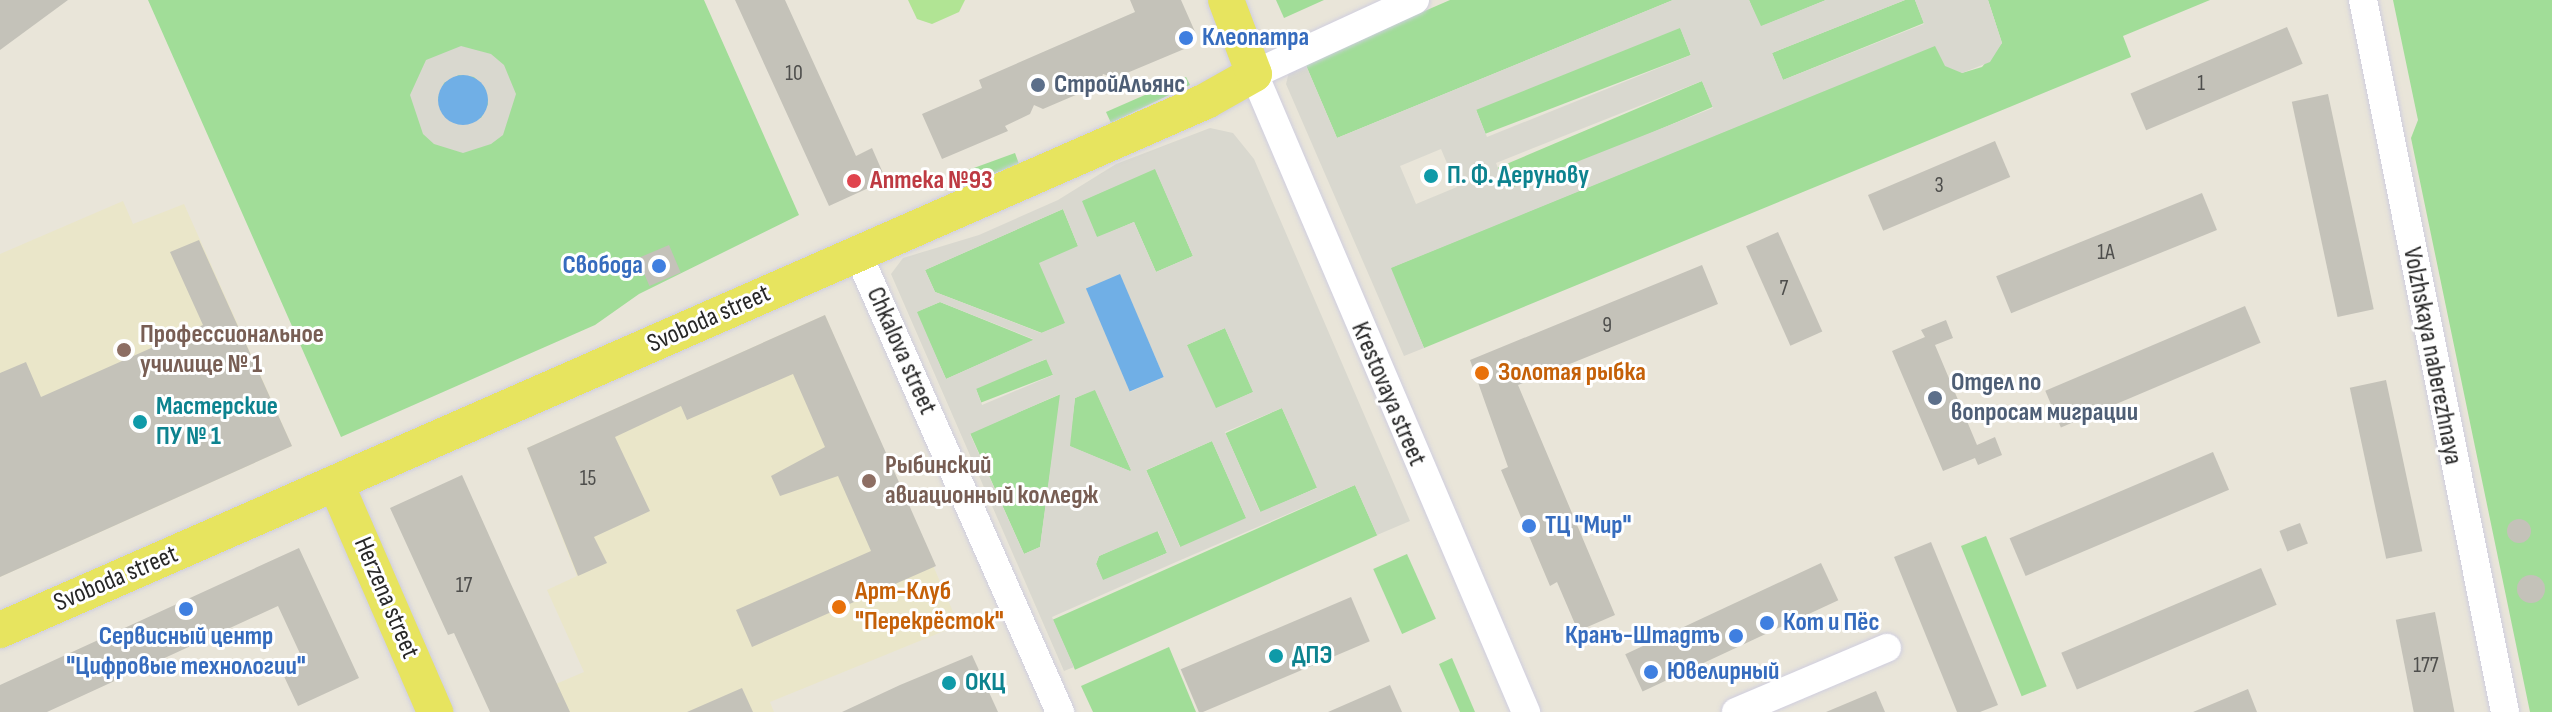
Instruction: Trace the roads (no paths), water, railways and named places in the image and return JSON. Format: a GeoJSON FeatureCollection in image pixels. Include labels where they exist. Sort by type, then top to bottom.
{"type":"FeatureCollection","features":[{"type":"Feature","properties":{"kind":"main road"},"geometry":{"type":"LineString","coordinates":[[1226,0],[1254,74]]}},
{"type":"Feature","properties":{"kind":"main road","name":"Svoboda street"},"geometry":{"type":"LineString","coordinates":[[0,630],[1206,101],[1254,74]]}},
{"type":"Feature","properties":{"kind":"main road","name":"Herzena street"},"geometry":{"type":"LineString","coordinates":[[336,484],[435,712]]}},
{"type":"Feature","properties":{"kind":"street","name":"Svoboda street"},"geometry":{"type":"LineString","coordinates":[[1254,74],[1415,0]]}},
{"type":"Feature","properties":{"kind":"street","name":"Volzhskaya naberezhnaya"},"geometry":{"type":"LineString","coordinates":[[2363,0],[2505,712]]}},
{"type":"Feature","properties":{"kind":"street","name":"Krestovaya street"},"geometry":{"type":"LineString","coordinates":[[1254,74],[1526,712]]}},
{"type":"Feature","properties":{"kind":"street","name":"Chkalova street"},"geometry":{"type":"LineString","coordinates":[[858,254],[1060,712]]}},
{"type":"Feature","properties":{"kind":"street"},"geometry":{"type":"LineString","coordinates":[[1736,712],[1887,648]]}},
{"type":"Feature","properties":{"kind":"water"},"geometry":{"type":"Polygon","coordinates":[[[463,75],[481,82],[488,100],[481,118],[463,125],[445,118],[438,100],[445,82],[463,75]]]}},
{"type":"Feature","properties":{"kind":"water"},"geometry":{"type":"Polygon","coordinates":[[[1120,274],[1164,377],[1130,392],[1086,288],[1120,274]]]}},
{"type":"Feature","properties":{"kind":"place","name":"Клеопатра"},"geometry":{"type":"Point","coordinates":[1186,38]}},
{"type":"Feature","properties":{"kind":"place","name":"СтройАльянс"},"geometry":{"type":"Point","coordinates":[1038,85]}},
{"type":"Feature","properties":{"kind":"place","name":"П. Ф. Дерунову"},"geometry":{"type":"Point","coordinates":[1431,176]}},
{"type":"Feature","properties":{"kind":"place","name":"Аптека №93"},"geometry":{"type":"Point","coordinates":[854,181]}},
{"type":"Feature","properties":{"kind":"place","name":"Свобода"},"geometry":{"type":"Point","coordinates":[659,266]}},
{"type":"Feature","properties":{"kind":"place","name":"Профессиональное училище № 1"},"geometry":{"type":"Point","coordinates":[124,350]}},
{"type":"Feature","properties":{"kind":"place","name":"Золотая рыбка"},"geometry":{"type":"Point","coordinates":[1482,373]}},
{"type":"Feature","properties":{"kind":"place","name":"Отдел по вопросам миграции"},"geometry":{"type":"Point","coordinates":[1935,398]}},
{"type":"Feature","properties":{"kind":"place","name":"Мастерские ПУ № 1"},"geometry":{"type":"Point","coordinates":[140,422]}},
{"type":"Feature","properties":{"kind":"place","name":"Рыбинский авиационный колледж"},"geometry":{"type":"Point","coordinates":[869,481]}},
{"type":"Feature","properties":{"kind":"place","name":"ТЦ \"Мир\""},"geometry":{"type":"Point","coordinates":[1529,526]}},
{"type":"Feature","properties":{"kind":"place","name":"Арт-Клуб \"Перекрёсток\""},"geometry":{"type":"Point","coordinates":[839,607]}},
{"type":"Feature","properties":{"kind":"place","name":"Сервисный центр \"Цифровые технологии\""},"geometry":{"type":"Point","coordinates":[186,609]}},
{"type":"Feature","properties":{"kind":"place","name":"Кот и Пёс"},"geometry":{"type":"Point","coordinates":[1767,623]}},
{"type":"Feature","properties":{"kind":"place","name":"Кранъ-Штадтъ"},"geometry":{"type":"Point","coordinates":[1736,636]}},
{"type":"Feature","properties":{"kind":"place","name":"ДПЭ"},"geometry":{"type":"Point","coordinates":[1276,656]}},
{"type":"Feature","properties":{"kind":"place","name":"Ювелирный"},"geometry":{"type":"Point","coordinates":[1651,672]}},
{"type":"Feature","properties":{"kind":"place","name":"ОКЦ"},"geometry":{"type":"Point","coordinates":[949,683]}}]}
